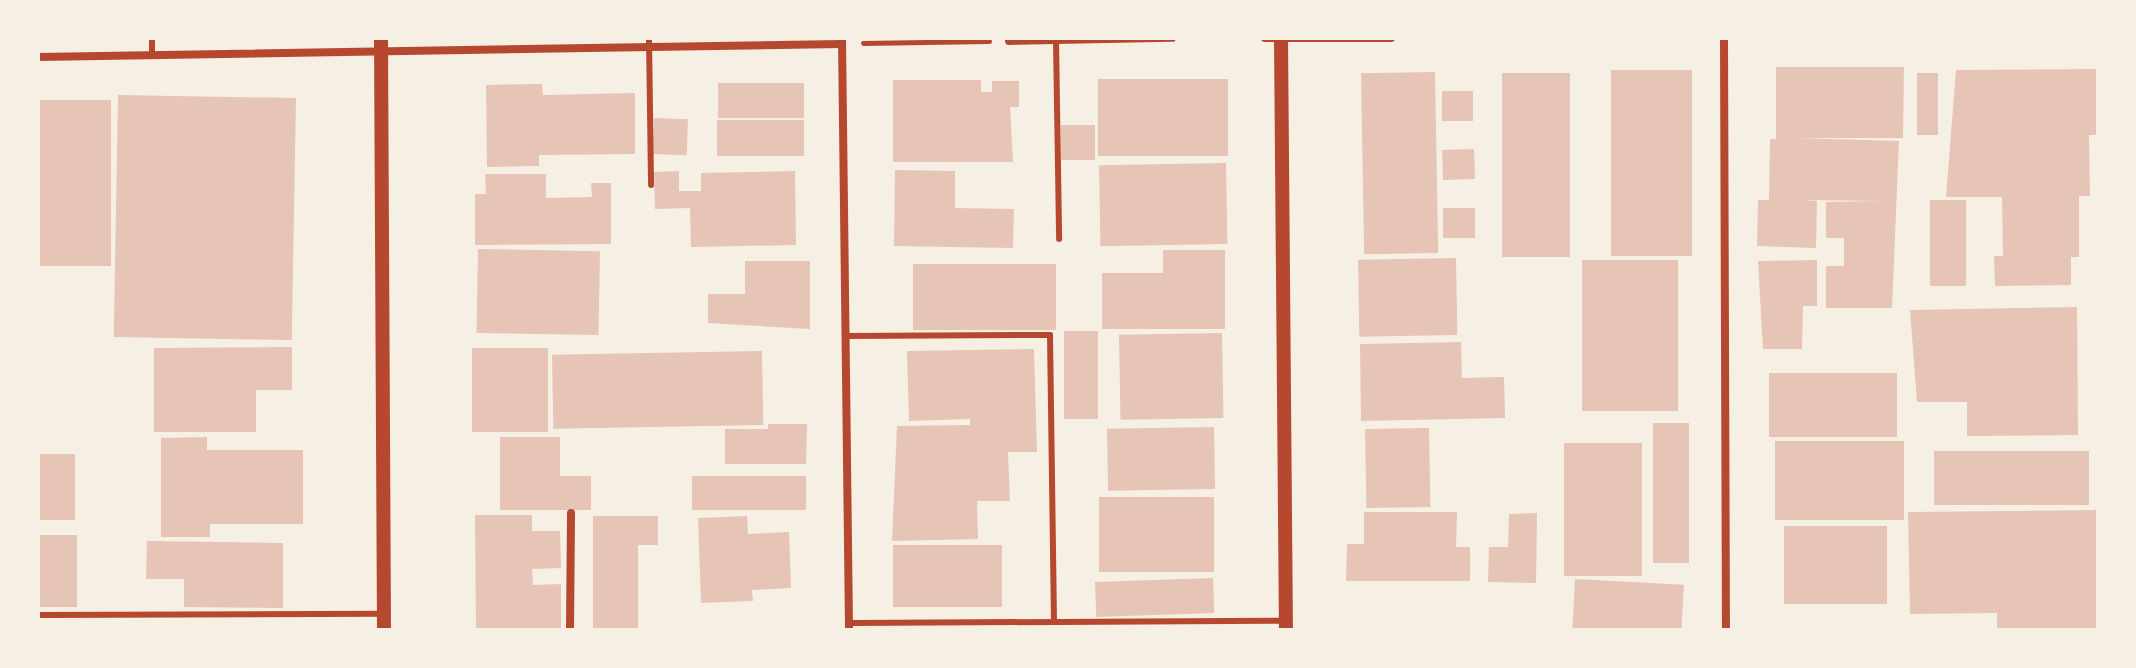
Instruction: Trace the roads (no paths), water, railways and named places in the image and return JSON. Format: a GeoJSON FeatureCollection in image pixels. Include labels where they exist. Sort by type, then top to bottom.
{"type":"FeatureCollection","features":[{"type":"Feature","properties":{"kind":"street"},"geometry":{"type":"LineString","coordinates":[[1009,41],[1172,38]]}},
{"type":"Feature","properties":{"kind":"street"},"geometry":{"type":"LineString","coordinates":[[1265,38],[1391,38]]}},
{"type":"Feature","properties":{"kind":"street"},"geometry":{"type":"LineString","coordinates":[[1281,38],[1286,626]]}},
{"type":"Feature","properties":{"kind":"street"},"geometry":{"type":"LineString","coordinates":[[1724,38],[1726,630]]}},
{"type":"Feature","properties":{"kind":"street"},"geometry":{"type":"LineString","coordinates":[[38,57],[152,55],[381,43],[842,41],[849,626]]}},
{"type":"Feature","properties":{"kind":"street"},"geometry":{"type":"LineString","coordinates":[[381,43],[384,630]]}},
{"type":"Feature","properties":{"kind":"street"},"geometry":{"type":"LineString","coordinates":[[570,630],[571,513]]}},
{"type":"Feature","properties":{"kind":"lane"},"geometry":{"type":"LineString","coordinates":[[152,38],[152,55]]}},
{"type":"Feature","properties":{"kind":"lane"},"geometry":{"type":"LineString","coordinates":[[1059,239],[1061,40]]}},
{"type":"Feature","properties":{"kind":"lane"},"geometry":{"type":"LineString","coordinates":[[649,42],[651,185]]}},
{"type":"Feature","properties":{"kind":"lane"},"geometry":{"type":"LineString","coordinates":[[845,336],[1050,335],[1054,622]]}},
{"type":"Feature","properties":{"kind":"lane"},"geometry":{"type":"LineString","coordinates":[[38,615],[384,614]]}},
{"type":"Feature","properties":{"kind":"lane"},"geometry":{"type":"LineString","coordinates":[[849,626],[1054,622],[1286,626]]}}]}
